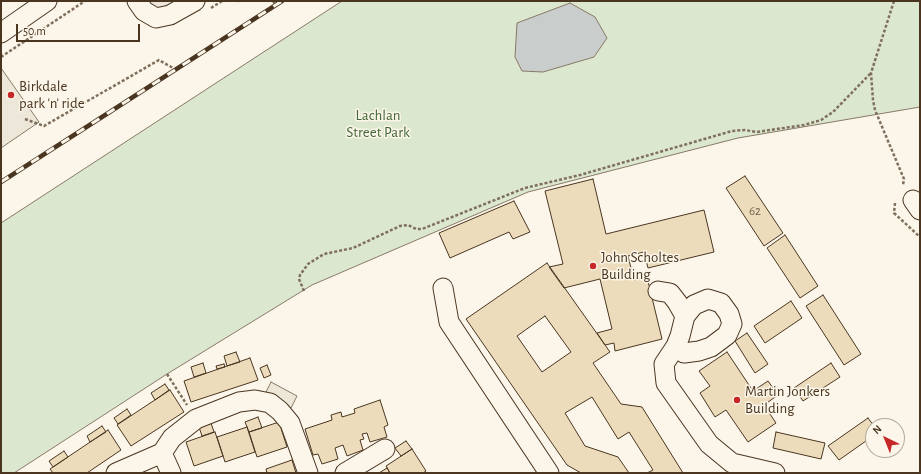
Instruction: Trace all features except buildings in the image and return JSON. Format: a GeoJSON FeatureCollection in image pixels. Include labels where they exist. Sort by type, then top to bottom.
{"type":"FeatureCollection","features":[{"type":"Feature","properties":{"kind":"street"},"geometry":{"type":"LineString","coordinates":[[1,33],[47,1]]}},
{"type":"Feature","properties":{"kind":"street"},"geometry":{"type":"LineString","coordinates":[[137,1],[144,11],[156,18],[170,15],[195,1]]}},
{"type":"Feature","properties":{"kind":"street"},"geometry":{"type":"LineString","coordinates":[[443,288],[449,322],[549,473]]}},
{"type":"Feature","properties":{"kind":"street"},"geometry":{"type":"LineString","coordinates":[[658,291],[670,293],[685,316]]}},
{"type":"Feature","properties":{"kind":"street"},"geometry":{"type":"LineString","coordinates":[[676,346],[684,353],[699,351],[711,347],[727,335],[732,324],[729,314],[721,303],[708,299],[694,305],[685,316],[676,346],[664,364],[666,382],[725,468],[775,473]]}},
{"type":"Feature","properties":{"kind":"street"},"geometry":{"type":"LineString","coordinates":[[116,473],[162,453],[172,438],[196,419],[240,402],[255,400],[270,403],[280,411],[290,423],[308,473]]}},
{"type":"Feature","properties":{"kind":"street"},"geometry":{"type":"LineString","coordinates":[[345,473],[385,449]]}},
{"type":"Feature","properties":{"kind":"street"},"geometry":{"type":"LineString","coordinates":[[162,453],[171,473]]}},
{"type":"Feature","properties":{"kind":"path"},"geometry":{"type":"LineString","coordinates":[[1,57],[86,1]]}},
{"type":"Feature","properties":{"kind":"path"},"geometry":{"type":"LineString","coordinates":[[273,1],[276,5]]}},
{"type":"Feature","properties":{"kind":"path"},"geometry":{"type":"LineString","coordinates":[[894,1],[871,73],[872,100],[904,179],[903,185],[896,195],[917,205]]}},
{"type":"Feature","properties":{"kind":"path"},"geometry":{"type":"LineString","coordinates":[[25,119],[44,126],[158,60],[173,68]]}},
{"type":"Feature","properties":{"kind":"path"},"geometry":{"type":"LineString","coordinates":[[304,291],[299,280],[300,275],[308,264],[324,254],[353,248],[400,226],[408,225],[416,229],[422,229],[525,188],[580,175],[732,131],[745,130],[757,132],[804,125],[821,120],[833,112],[871,73]]}},
{"type":"Feature","properties":{"kind":"path"},"geometry":{"type":"LineString","coordinates":[[167,374],[196,419]]}},
{"type":"Feature","properties":{"kind":"green space","name":"Lachlan Street Park"},"geometry":{"type":"Polygon","coordinates":[[[342,1],[920,1],[920,107],[738,138],[528,192],[312,285],[167,374],[14,473],[1,473],[1,223],[342,1]]]}},
{"type":"Feature","properties":{"kind":"shaded area"},"geometry":{"type":"Polygon","coordinates":[[[137,1],[195,1],[170,15],[137,1]]]}},
{"type":"Feature","properties":{"kind":"shaded area"},"geometry":{"type":"Polygon","coordinates":[[[570,3],[595,17],[607,38],[594,57],[543,72],[522,71],[515,57],[517,23],[570,3]]]}},
{"type":"Feature","properties":{"kind":"shaded area","name":"Birkdale park 'n' ride"},"geometry":{"type":"Polygon","coordinates":[[[1,68],[39,122],[1,148],[1,68]]]}},
{"type":"Feature","properties":{"kind":"shaded area"},"geometry":{"type":"Polygon","coordinates":[[[271,382],[297,396],[291,408],[265,394],[271,382]]]}},
{"type":"Feature","properties":{"kind":"railway"},"geometry":{"type":"LineString","coordinates":[[1,182],[282,1]]}},
{"type":"Feature","properties":{"kind":"place","name":"Birkdale park 'n' ride"},"geometry":{"type":"Point","coordinates":[11,95]}},
{"type":"Feature","properties":{"kind":"place","name":"John Scholtes Building"},"geometry":{"type":"Point","coordinates":[593,266]}},
{"type":"Feature","properties":{"kind":"place","name":"Martin Jonkers Building"},"geometry":{"type":"Point","coordinates":[737,400]}}]}
